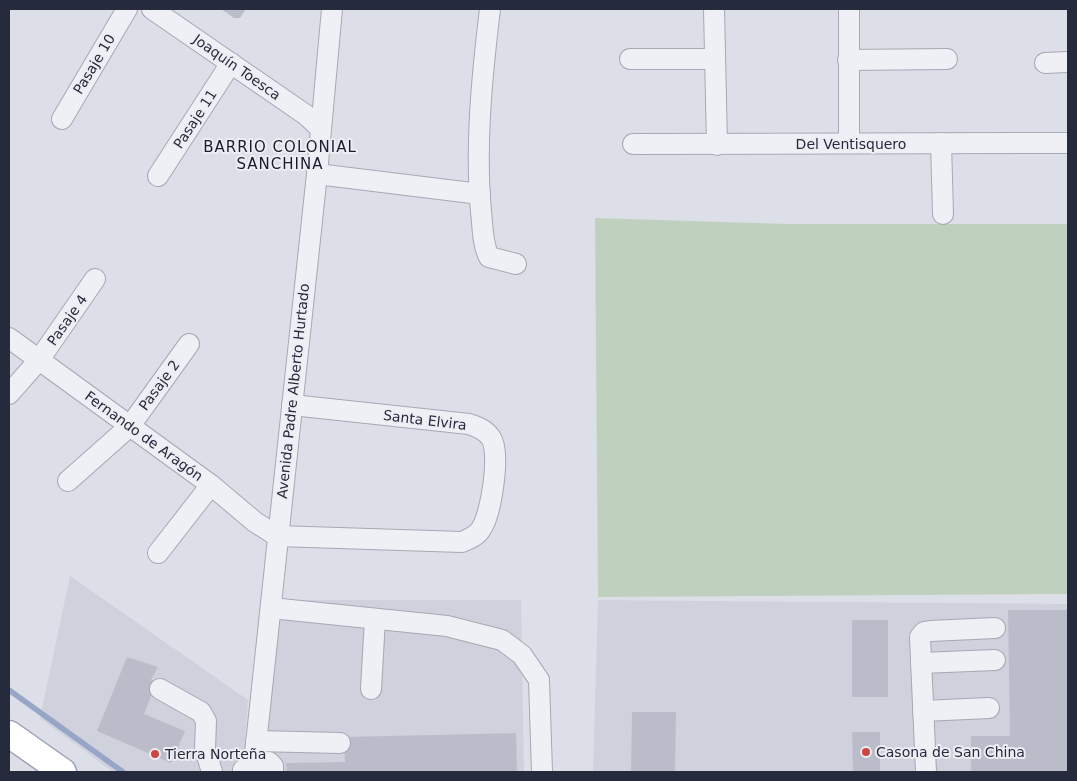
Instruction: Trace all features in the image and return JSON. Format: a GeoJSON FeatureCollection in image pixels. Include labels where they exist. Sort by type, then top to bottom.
{"type":"FeatureCollection","features":[{"type":"Feature","properties":{"kind":"main road"},"geometry":{"type":"LineString","coordinates":[[9,734],[63,772]]}},
{"type":"Feature","properties":{"kind":"street","name":"Pasaje 10"},"geometry":{"type":"LineString","coordinates":[[62,119],[127,9]]}},
{"type":"Feature","properties":{"kind":"street","name":"Joaquín Toesca"},"geometry":{"type":"LineString","coordinates":[[152,9],[306,115],[320,128]]}},
{"type":"Feature","properties":{"kind":"street","name":"Avenida Padre Alberto Hurtado"},"geometry":{"type":"LineString","coordinates":[[251,761],[271,608],[277,536],[317,174],[332,9]]}},
{"type":"Feature","properties":{"kind":"street"},"geometry":{"type":"LineString","coordinates":[[490,9],[481,87],[480,194],[484,245],[489,257],[516,264]]}},
{"type":"Feature","properties":{"kind":"street"},"geometry":{"type":"LineString","coordinates":[[714,9],[717,145]]}},
{"type":"Feature","properties":{"kind":"street"},"geometry":{"type":"LineString","coordinates":[[848,9],[849,144]]}},
{"type":"Feature","properties":{"kind":"street"},"geometry":{"type":"LineString","coordinates":[[630,59],[715,59]]}},
{"type":"Feature","properties":{"kind":"street"},"geometry":{"type":"LineString","coordinates":[[848,60],[947,59]]}},
{"type":"Feature","properties":{"kind":"street"},"geometry":{"type":"LineString","coordinates":[[1045,63],[1068,62]]}},
{"type":"Feature","properties":{"kind":"street","name":"Pasaje 11"},"geometry":{"type":"LineString","coordinates":[[158,176],[232,63]]}},
{"type":"Feature","properties":{"kind":"street","name":"Del Ventisquero"},"geometry":{"type":"LineString","coordinates":[[633,144],[1068,142]]}},
{"type":"Feature","properties":{"kind":"street"},"geometry":{"type":"LineString","coordinates":[[941,143],[943,214]]}},
{"type":"Feature","properties":{"kind":"street"},"geometry":{"type":"LineString","coordinates":[[317,174],[480,194]]}},
{"type":"Feature","properties":{"kind":"street","name":"Pasaje 4"},"geometry":{"type":"LineString","coordinates":[[9,394],[39,360],[96,279]]}},
{"type":"Feature","properties":{"kind":"street","name":"Fernando de Aragón"},"geometry":{"type":"LineString","coordinates":[[9,338],[211,485],[255,522],[277,536]]}},
{"type":"Feature","properties":{"kind":"street","name":"Pasaje 2"},"geometry":{"type":"LineString","coordinates":[[68,481],[130,426],[188,344]]}},
{"type":"Feature","properties":{"kind":"street","name":"Santa Elvira"},"geometry":{"type":"LineString","coordinates":[[277,536],[462,542],[474,537],[481,530],[487,515],[493,487],[496,448],[491,438],[475,426],[292,405]]}},
{"type":"Feature","properties":{"kind":"street"},"geometry":{"type":"LineString","coordinates":[[158,553],[211,485]]}},
{"type":"Feature","properties":{"kind":"street"},"geometry":{"type":"LineString","coordinates":[[271,608],[447,626],[502,640],[522,656],[539,680],[542,772]]}},
{"type":"Feature","properties":{"kind":"street"},"geometry":{"type":"LineString","coordinates":[[371,689],[376,619]]}},
{"type":"Feature","properties":{"kind":"street"},"geometry":{"type":"LineString","coordinates":[[926,772],[920,637],[924,632],[995,628]]}},
{"type":"Feature","properties":{"kind":"street"},"geometry":{"type":"LineString","coordinates":[[921,663],[995,660]]}},
{"type":"Feature","properties":{"kind":"street"},"geometry":{"type":"LineString","coordinates":[[160,688],[201,712],[206,721],[205,749],[212,772]]}},
{"type":"Feature","properties":{"kind":"street"},"geometry":{"type":"LineString","coordinates":[[923,711],[989,708]]}},
{"type":"Feature","properties":{"kind":"street"},"geometry":{"type":"LineString","coordinates":[[251,761],[338,749]]}},
{"type":"Feature","properties":{"kind":"street"},"geometry":{"type":"LineString","coordinates":[[251,761],[269,762],[273,766],[273,772]]}},
{"type":"Feature","properties":{"kind":"shaded area"},"geometry":{"type":"Polygon","coordinates":[[[70,576],[248,700],[245,739],[247,772],[113,772],[40,718],[70,576]]]}},
{"type":"Feature","properties":{"kind":"shaded area"},"geometry":{"type":"Polygon","coordinates":[[[278,600],[521,600],[524,772],[256,772],[278,600]]]}},
{"type":"Feature","properties":{"kind":"shaded area"},"geometry":{"type":"Polygon","coordinates":[[[598,600],[1068,604],[1068,772],[593,772],[598,600]]]}},
{"type":"Feature","properties":{"kind":"green space"},"geometry":{"type":"Polygon","coordinates":[[[595,218],[789,224],[1068,224],[1068,594],[598,597],[595,218]]]}},
{"type":"Feature","properties":{"kind":"building"},"geometry":{"type":"Polygon","coordinates":[[[221,9],[246,9],[240,18],[234,18],[221,9]]]}},
{"type":"Feature","properties":{"kind":"building"},"geometry":{"type":"Polygon","coordinates":[[[1008,610],[1068,610],[1068,772],[971,772],[971,736],[1010,736],[1008,610]]]}},
{"type":"Feature","properties":{"kind":"building"},"geometry":{"type":"Polygon","coordinates":[[[852,620],[888,620],[888,697],[852,697],[852,620]]]}},
{"type":"Feature","properties":{"kind":"building"},"geometry":{"type":"Polygon","coordinates":[[[127,657],[158,667],[151,680],[157,681],[144,714],[185,731],[171,763],[97,731],[127,657]]]}},
{"type":"Feature","properties":{"kind":"building"},"geometry":{"type":"Polygon","coordinates":[[[632,712],[676,712],[675,772],[631,772],[632,712]]]}},
{"type":"Feature","properties":{"kind":"building","name":"Casona de San China"},"geometry":{"type":"Polygon","coordinates":[[[852,732],[880,732],[880,772],[853,772],[852,732]]]}},
{"type":"Feature","properties":{"kind":"building"},"geometry":{"type":"Polygon","coordinates":[[[516,733],[517,772],[287,772],[286,763],[345,762],[344,737],[516,733]]]}},
{"type":"Feature","properties":{"kind":"waterway"},"geometry":{"type":"LineString","coordinates":[[9,690],[123,772]]}},
{"type":"Feature","properties":{"kind":"place","name":"Casona de San China"},"geometry":{"type":"Point","coordinates":[866,752]}},
{"type":"Feature","properties":{"kind":"place","name":"Tierra Norteña"},"geometry":{"type":"Point","coordinates":[155,754]}},
{"type":"Feature","properties":{"kind":"district","name":"BARRIO COLONIAL SANCHINA"},"geometry":{"type":"Point","coordinates":[280,156]}}]}
